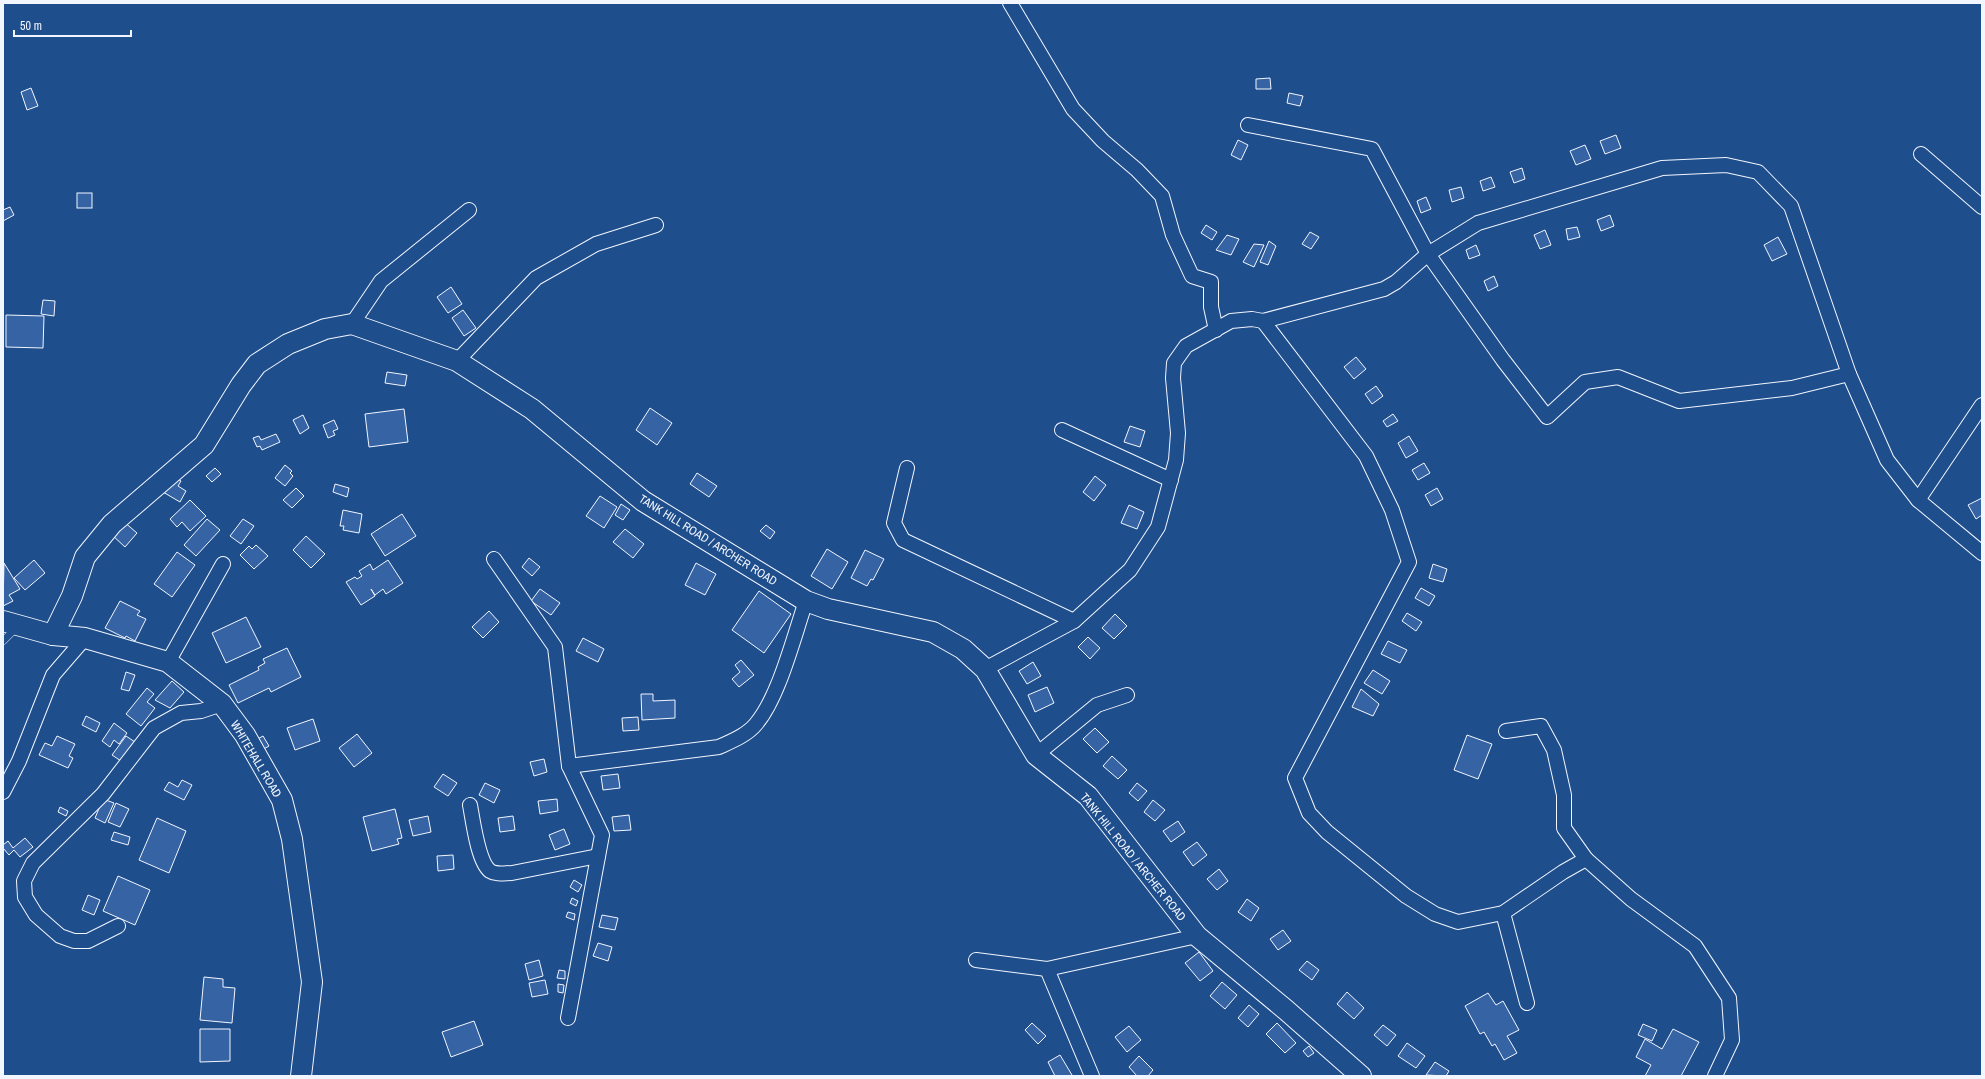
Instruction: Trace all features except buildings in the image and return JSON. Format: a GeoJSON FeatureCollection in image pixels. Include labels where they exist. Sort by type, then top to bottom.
{"type":"FeatureCollection","features":[{"type":"Feature","properties":{"kind":"street"},"geometry":{"type":"LineString","coordinates":[[1010,3],[1073,108],[1103,141],[1137,170],[1162,196],[1173,235],[1192,276],[1210,282],[1211,307],[1216,330]]}},
{"type":"Feature","properties":{"kind":"street"},"geometry":{"type":"LineString","coordinates":[[1248,125],[1372,149],[1428,254],[1503,360],[1547,417],[1585,382],[1618,377],[1679,401],[1792,388],[1849,374]]}},
{"type":"Feature","properties":{"kind":"street"},"geometry":{"type":"LineString","coordinates":[[1921,154],[1982,207]]}},
{"type":"Feature","properties":{"kind":"street"},"geometry":{"type":"LineString","coordinates":[[985,669],[1074,621],[1130,570],[1158,527],[1176,460],[1178,433],[1173,378],[1174,363],[1186,346],[1231,321],[1252,319],[1263,322],[1384,289],[1396,282],[1428,254],[1478,223],[1662,168],[1726,165],[1758,172],[1791,206],[1849,374],[1888,460],[1918,500],[1982,553]]}},
{"type":"Feature","properties":{"kind":"street"},"geometry":{"type":"LineString","coordinates":[[352,324],[381,281],[469,210]]}},
{"type":"Feature","properties":{"kind":"street"},"geometry":{"type":"LineString","coordinates":[[457,361],[536,278],[596,244],[656,225]]}},
{"type":"Feature","properties":{"kind":"street"},"geometry":{"type":"LineString","coordinates":[[1263,322],[1366,456],[1392,510],[1409,562],[1295,778],[1309,813],[1327,832],[1406,896],[1435,914],[1458,922],[1503,914],[1563,872],[1586,859]]}},
{"type":"Feature","properties":{"kind":"street","name":"TANK HILL ROAD / ARCHER ROAD"},"geometry":{"type":"LineString","coordinates":[[53,635],[72,596],[85,557],[112,524],[204,445],[241,385],[257,364],[294,342],[325,329],[352,324],[457,361],[532,409],[643,501],[806,601],[828,609],[933,632],[963,649],[985,669],[1036,755],[1088,796],[1197,936],[1286,1010],[1361,1076]]}},
{"type":"Feature","properties":{"kind":"street"},"geometry":{"type":"LineString","coordinates":[[1918,500],[1982,405]]}},
{"type":"Feature","properties":{"kind":"street"},"geometry":{"type":"LineString","coordinates":[[1062,430],[1171,480]]}},
{"type":"Feature","properties":{"kind":"street"},"geometry":{"type":"LineString","coordinates":[[907,468],[894,523],[903,540],[1074,621]]}},
{"type":"Feature","properties":{"kind":"street"},"geometry":{"type":"LineString","coordinates":[[494,559],[555,647],[569,766],[602,835],[568,1018]]}},
{"type":"Feature","properties":{"kind":"street"},"geometry":{"type":"LineString","coordinates":[[168,662],[223,564]]}},
{"type":"Feature","properties":{"kind":"street"},"geometry":{"type":"LineString","coordinates":[[569,766],[719,747],[737,739],[756,724],[773,696],[806,601]]}},
{"type":"Feature","properties":{"kind":"street","name":"WHITEHALL ROAD"},"geometry":{"type":"LineString","coordinates":[[11,623],[53,635],[85,638],[168,662],[222,704],[245,735],[282,800],[292,839],[312,982],[301,1076]]}},
{"type":"Feature","properties":{"kind":"street"},"geometry":{"type":"LineString","coordinates":[[3,792],[19,761],[53,675],[85,638]]}},
{"type":"Feature","properties":{"kind":"street"},"geometry":{"type":"LineString","coordinates":[[1036,755],[1097,705],[1127,695]]}},
{"type":"Feature","properties":{"kind":"street"},"geometry":{"type":"LineString","coordinates":[[118,926],[88,941],[74,941],[60,936],[36,915],[25,897],[24,881],[33,863],[103,794],[154,728],[181,714],[201,711],[222,704]]}},
{"type":"Feature","properties":{"kind":"street"},"geometry":{"type":"LineString","coordinates":[[1506,731],[1541,726],[1554,750],[1563,787],[1564,828],[1586,859],[1631,899],[1695,946],[1729,998],[1732,1040],[1715,1076]]}},
{"type":"Feature","properties":{"kind":"street"},"geometry":{"type":"LineString","coordinates":[[470,805],[482,861],[491,871],[512,873],[598,856]]}},
{"type":"Feature","properties":{"kind":"street"},"geometry":{"type":"LineString","coordinates":[[1503,914],[1527,1003]]}},
{"type":"Feature","properties":{"kind":"street"},"geometry":{"type":"LineString","coordinates":[[976,960],[1047,969],[1197,936]]}},
{"type":"Feature","properties":{"kind":"street"},"geometry":{"type":"LineString","coordinates":[[1047,969],[1092,1076]]}},
{"type":"Feature","properties":{"kind":"lane"},"geometry":{"type":"LineString","coordinates":[[3,641],[11,623]]}}]}
